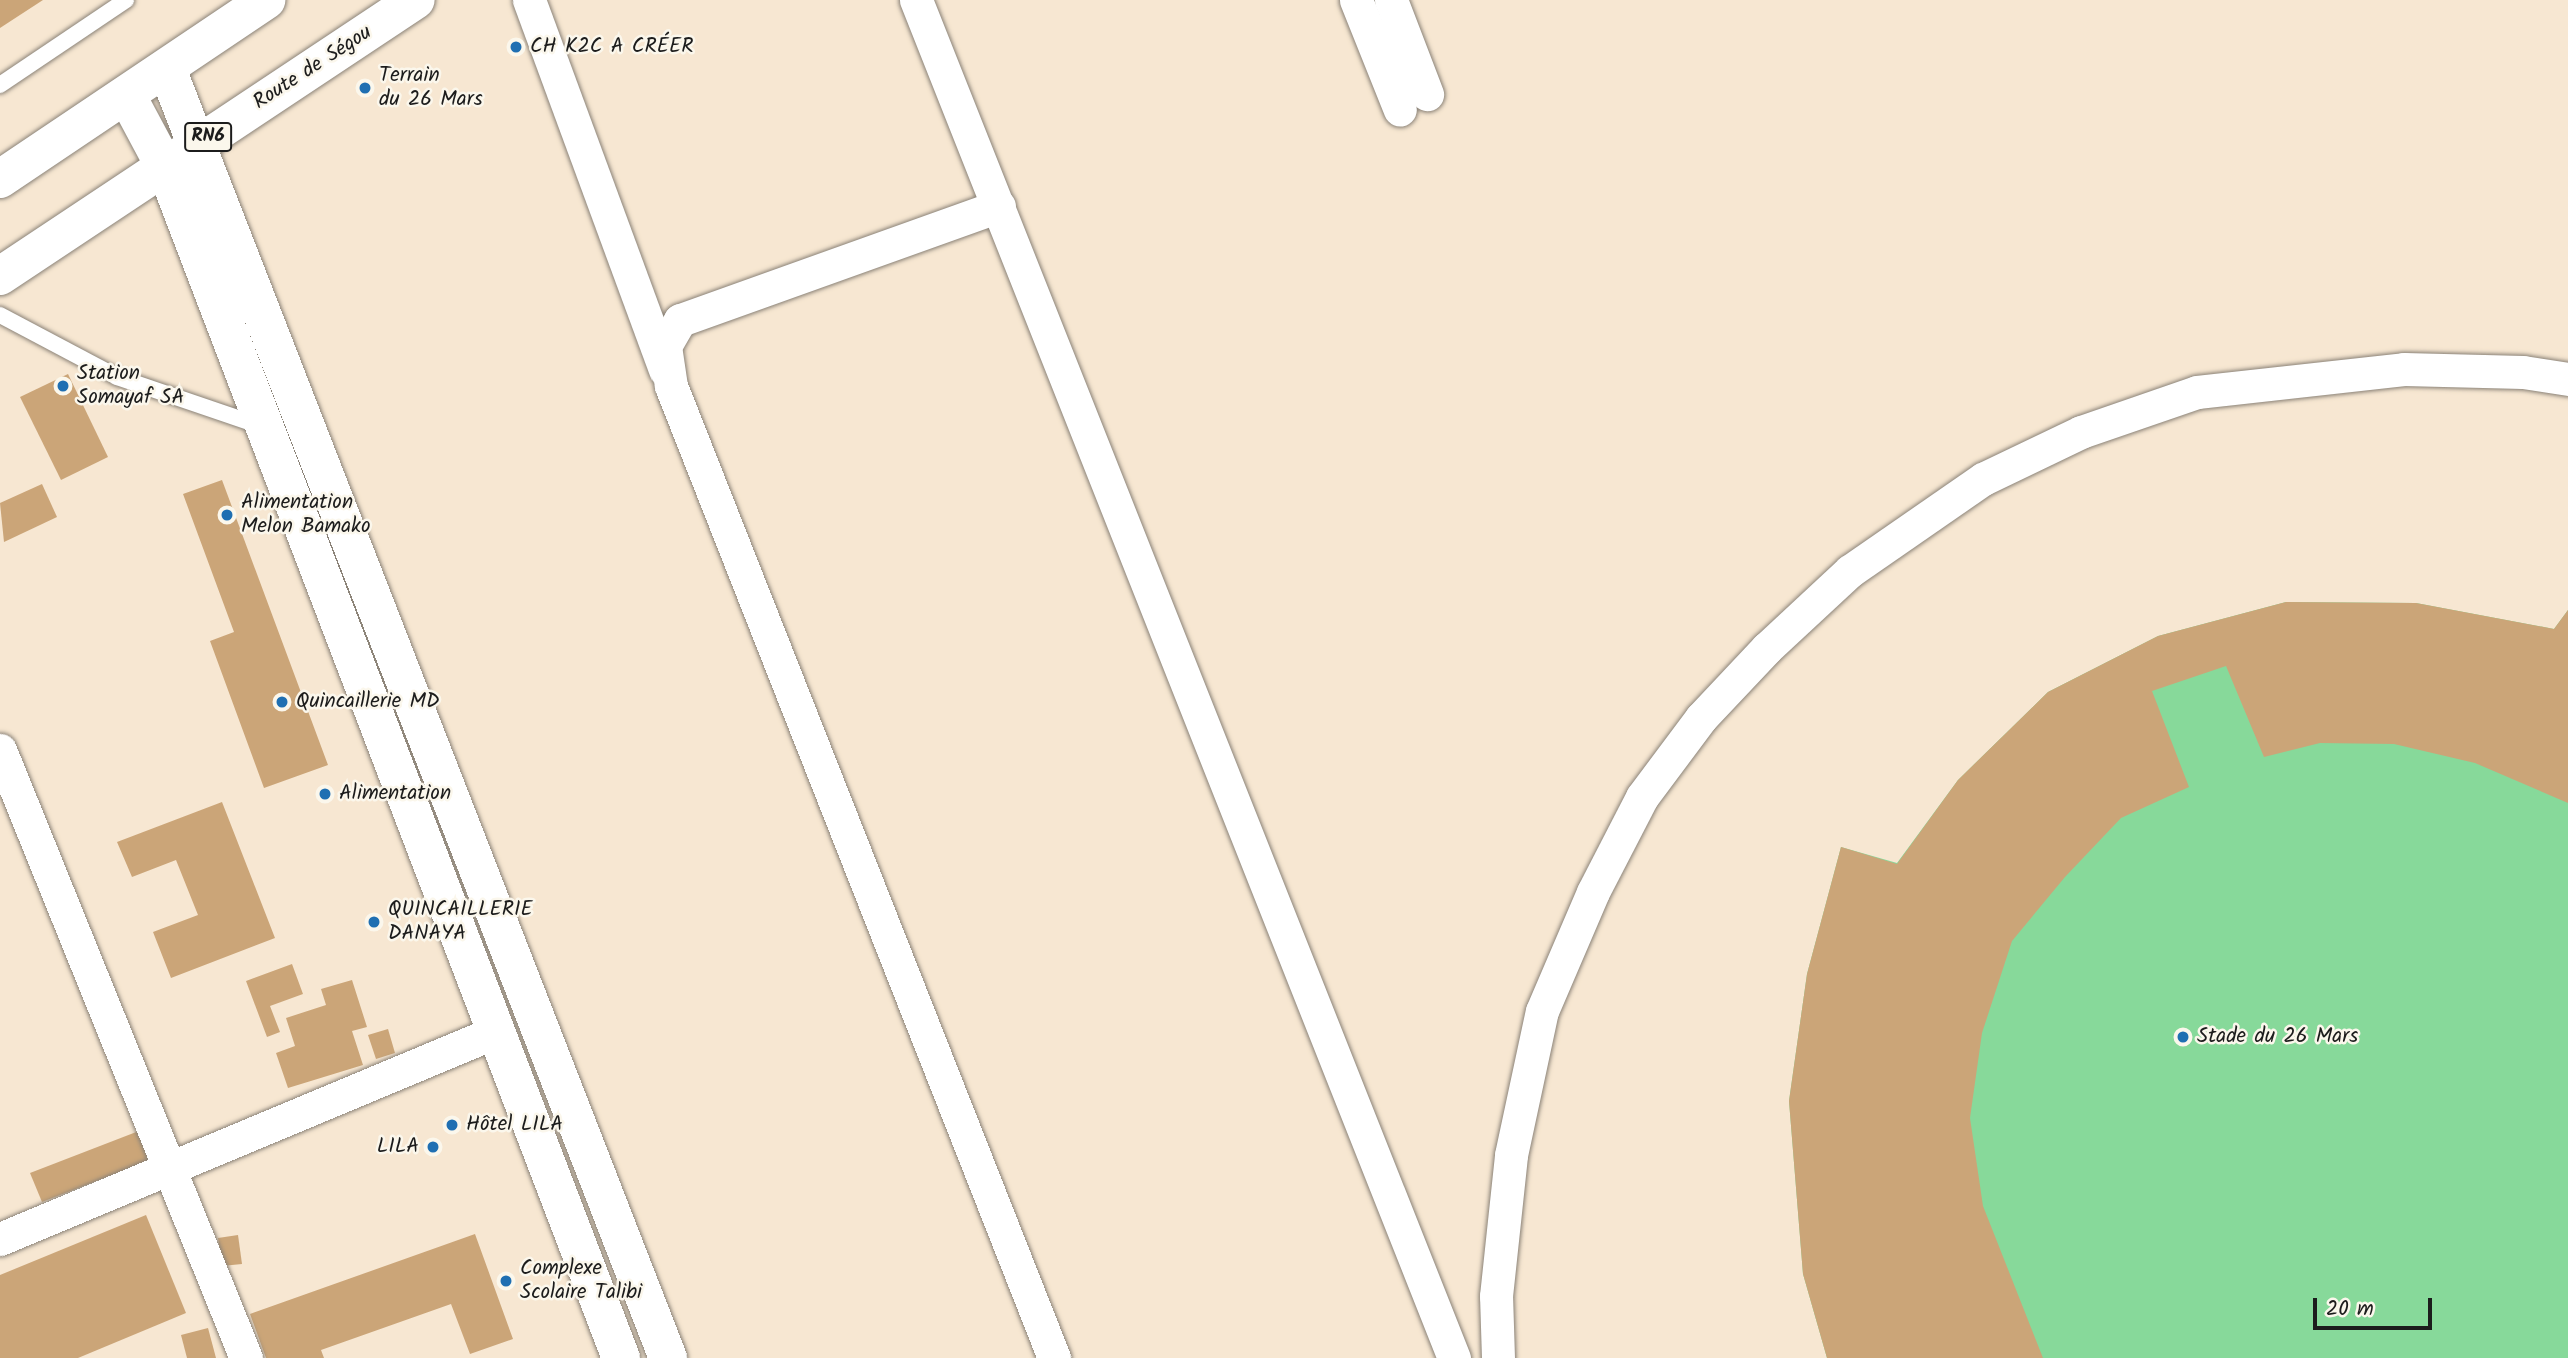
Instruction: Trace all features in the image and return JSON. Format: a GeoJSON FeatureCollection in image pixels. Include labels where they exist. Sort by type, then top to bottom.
{"type":"FeatureCollection","features":[{"type":"Feature","properties":{"kind":"main road"},"geometry":{"type":"LineString","coordinates":[[0,179],[266,0]]}},
{"type":"Feature","properties":{"kind":"main road","name":"Route de Ségou"},"geometry":{"type":"LineString","coordinates":[[0,276],[166,169],[198,144],[416,0]]}},
{"type":"Feature","properties":{"kind":"main road"},"geometry":{"type":"LineString","coordinates":[[167,69],[668,1358]]}},
{"type":"Feature","properties":{"kind":"main road"},"geometry":{"type":"LineString","coordinates":[[127,96],[166,169],[262,427],[621,1358]]}},
{"type":"Feature","properties":{"kind":"street"},"geometry":{"type":"LineString","coordinates":[[529,0],[671,386],[1054,1358]]}},
{"type":"Feature","properties":{"kind":"street"},"geometry":{"type":"LineString","coordinates":[[916,0],[1454,1358]]}},
{"type":"Feature","properties":{"kind":"street"},"geometry":{"type":"LineString","coordinates":[[1356,0],[1414,102],[1391,0]]}},
{"type":"Feature","properties":{"kind":"street"},"geometry":{"type":"LineString","coordinates":[[671,386],[665,346],[680,320],[999,206]]}},
{"type":"Feature","properties":{"kind":"street"},"geometry":{"type":"LineString","coordinates":[[1498,1358],[1496,1296],[1511,1156],[1542,1011],[1593,892],[1642,797],[1701,718],[1767,648],[1850,571],[1983,479],[2081,432],[2197,392],[2404,369],[2523,372],[2568,379]]}},
{"type":"Feature","properties":{"kind":"street"},"geometry":{"type":"LineString","coordinates":[[0,750],[246,1358]]}},
{"type":"Feature","properties":{"kind":"street"},"geometry":{"type":"LineString","coordinates":[[0,1239],[495,1032]]}},
{"type":"Feature","properties":{"kind":"lane"},"geometry":{"type":"LineString","coordinates":[[0,85],[126,0]]}},
{"type":"Feature","properties":{"kind":"lane"},"geometry":{"type":"LineString","coordinates":[[0,315],[117,377],[262,427]]}},
{"type":"Feature","properties":{"kind":"green space","name":"Stade du 26 Mars"},"geometry":{"type":"Polygon","coordinates":[[[2286,602],[2416,603],[2554,629],[2568,610],[2568,1358],[1827,1358],[1803,1274],[1789,1101],[1807,974],[1841,847],[1897,863],[1958,780],[2048,692],[2158,636],[2286,602]]]}},
{"type":"Feature","properties":{"kind":"building"},"geometry":{"type":"Polygon","coordinates":[[[0,0],[43,0],[0,28],[0,0]]]}},
{"type":"Feature","properties":{"kind":"building"},"geometry":{"type":"Polygon","coordinates":[[[68,374],[108,457],[61,480],[20,397],[68,374]]]}},
{"type":"Feature","properties":{"kind":"building"},"geometry":{"type":"Polygon","coordinates":[[[222,480],[328,765],[264,788],[210,641],[234,632],[183,494],[222,480]]]}},
{"type":"Feature","properties":{"kind":"building"},"geometry":{"type":"Polygon","coordinates":[[[42,484],[57,517],[4,542],[0,503],[42,484]]]}},
{"type":"Feature","properties":{"kind":"building"},"geometry":{"type":"Polygon","coordinates":[[[2286,602],[2416,603],[2554,629],[2568,610],[2568,803],[2475,763],[2394,744],[2320,743],[2264,757],[2226,666],[2152,691],[2189,787],[2121,818],[2065,877],[2012,941],[1982,1033],[1970,1118],[1983,1206],[2043,1358],[1827,1358],[1803,1274],[1789,1101],[1807,974],[1841,847],[1897,864],[1958,780],[2048,692],[2158,636],[2286,602]]]}},
{"type":"Feature","properties":{"kind":"building"},"geometry":{"type":"Polygon","coordinates":[[[222,802],[275,938],[171,978],[153,932],[198,915],[176,860],[132,877],[117,842],[222,802]]]}},
{"type":"Feature","properties":{"kind":"building"},"geometry":{"type":"Polygon","coordinates":[[[292,964],[303,994],[270,1006],[280,1032],[267,1037],[246,981],[292,964]]]}},
{"type":"Feature","properties":{"kind":"building"},"geometry":{"type":"Polygon","coordinates":[[[352,980],[367,1027],[352,1031],[363,1065],[288,1088],[276,1053],[295,1046],[286,1018],[326,1005],[321,989],[352,980]]]}},
{"type":"Feature","properties":{"kind":"building"},"geometry":{"type":"Polygon","coordinates":[[[388,1029],[395,1053],[376,1059],[368,1035],[388,1029]]]}},
{"type":"Feature","properties":{"kind":"building"},"geometry":{"type":"Polygon","coordinates":[[[144,1129],[156,1158],[42,1202],[30,1173],[144,1129]]]}},
{"type":"Feature","properties":{"kind":"building"},"geometry":{"type":"Polygon","coordinates":[[[146,1215],[186,1313],[78,1358],[0,1358],[0,1275],[146,1215]]]}},
{"type":"Feature","properties":{"kind":"building"},"geometry":{"type":"Polygon","coordinates":[[[475,1234],[513,1339],[470,1354],[451,1304],[321,1350],[324,1358],[266,1358],[250,1314],[475,1234]]]}},
{"type":"Feature","properties":{"kind":"building"},"geometry":{"type":"Polygon","coordinates":[[[238,1235],[242,1264],[222,1266],[218,1238],[238,1235]]]}},
{"type":"Feature","properties":{"kind":"building"},"geometry":{"type":"Polygon","coordinates":[[[208,1328],[216,1358],[187,1358],[181,1335],[208,1328]]]}},
{"type":"Feature","properties":{"kind":"place","name":"CH K2C A CRÉER"},"geometry":{"type":"Point","coordinates":[516,47]}},
{"type":"Feature","properties":{"kind":"place","name":"Terrain du 26 Mars"},"geometry":{"type":"Point","coordinates":[365,88]}},
{"type":"Feature","properties":{"kind":"place","name":"Station Somayaf SA"},"geometry":{"type":"Point","coordinates":[63,386]}},
{"type":"Feature","properties":{"kind":"place","name":"Alimentation Melon Bamako"},"geometry":{"type":"Point","coordinates":[227,515]}},
{"type":"Feature","properties":{"kind":"place","name":"Quincaillerie MD"},"geometry":{"type":"Point","coordinates":[282,702]}},
{"type":"Feature","properties":{"kind":"place","name":"Alimentation"},"geometry":{"type":"Point","coordinates":[325,794]}},
{"type":"Feature","properties":{"kind":"place","name":"QUINCAILLERIE DANAYA"},"geometry":{"type":"Point","coordinates":[374,922]}},
{"type":"Feature","properties":{"kind":"place","name":"Stade du 26 Mars"},"geometry":{"type":"Point","coordinates":[2183,1037]}},
{"type":"Feature","properties":{"kind":"place","name":"Hôtel LILA"},"geometry":{"type":"Point","coordinates":[452,1125]}},
{"type":"Feature","properties":{"kind":"place","name":"LILA"},"geometry":{"type":"Point","coordinates":[433,1147]}},
{"type":"Feature","properties":{"kind":"place","name":"Complexe Scolaire Talibi"},"geometry":{"type":"Point","coordinates":[506,1281]}}]}
